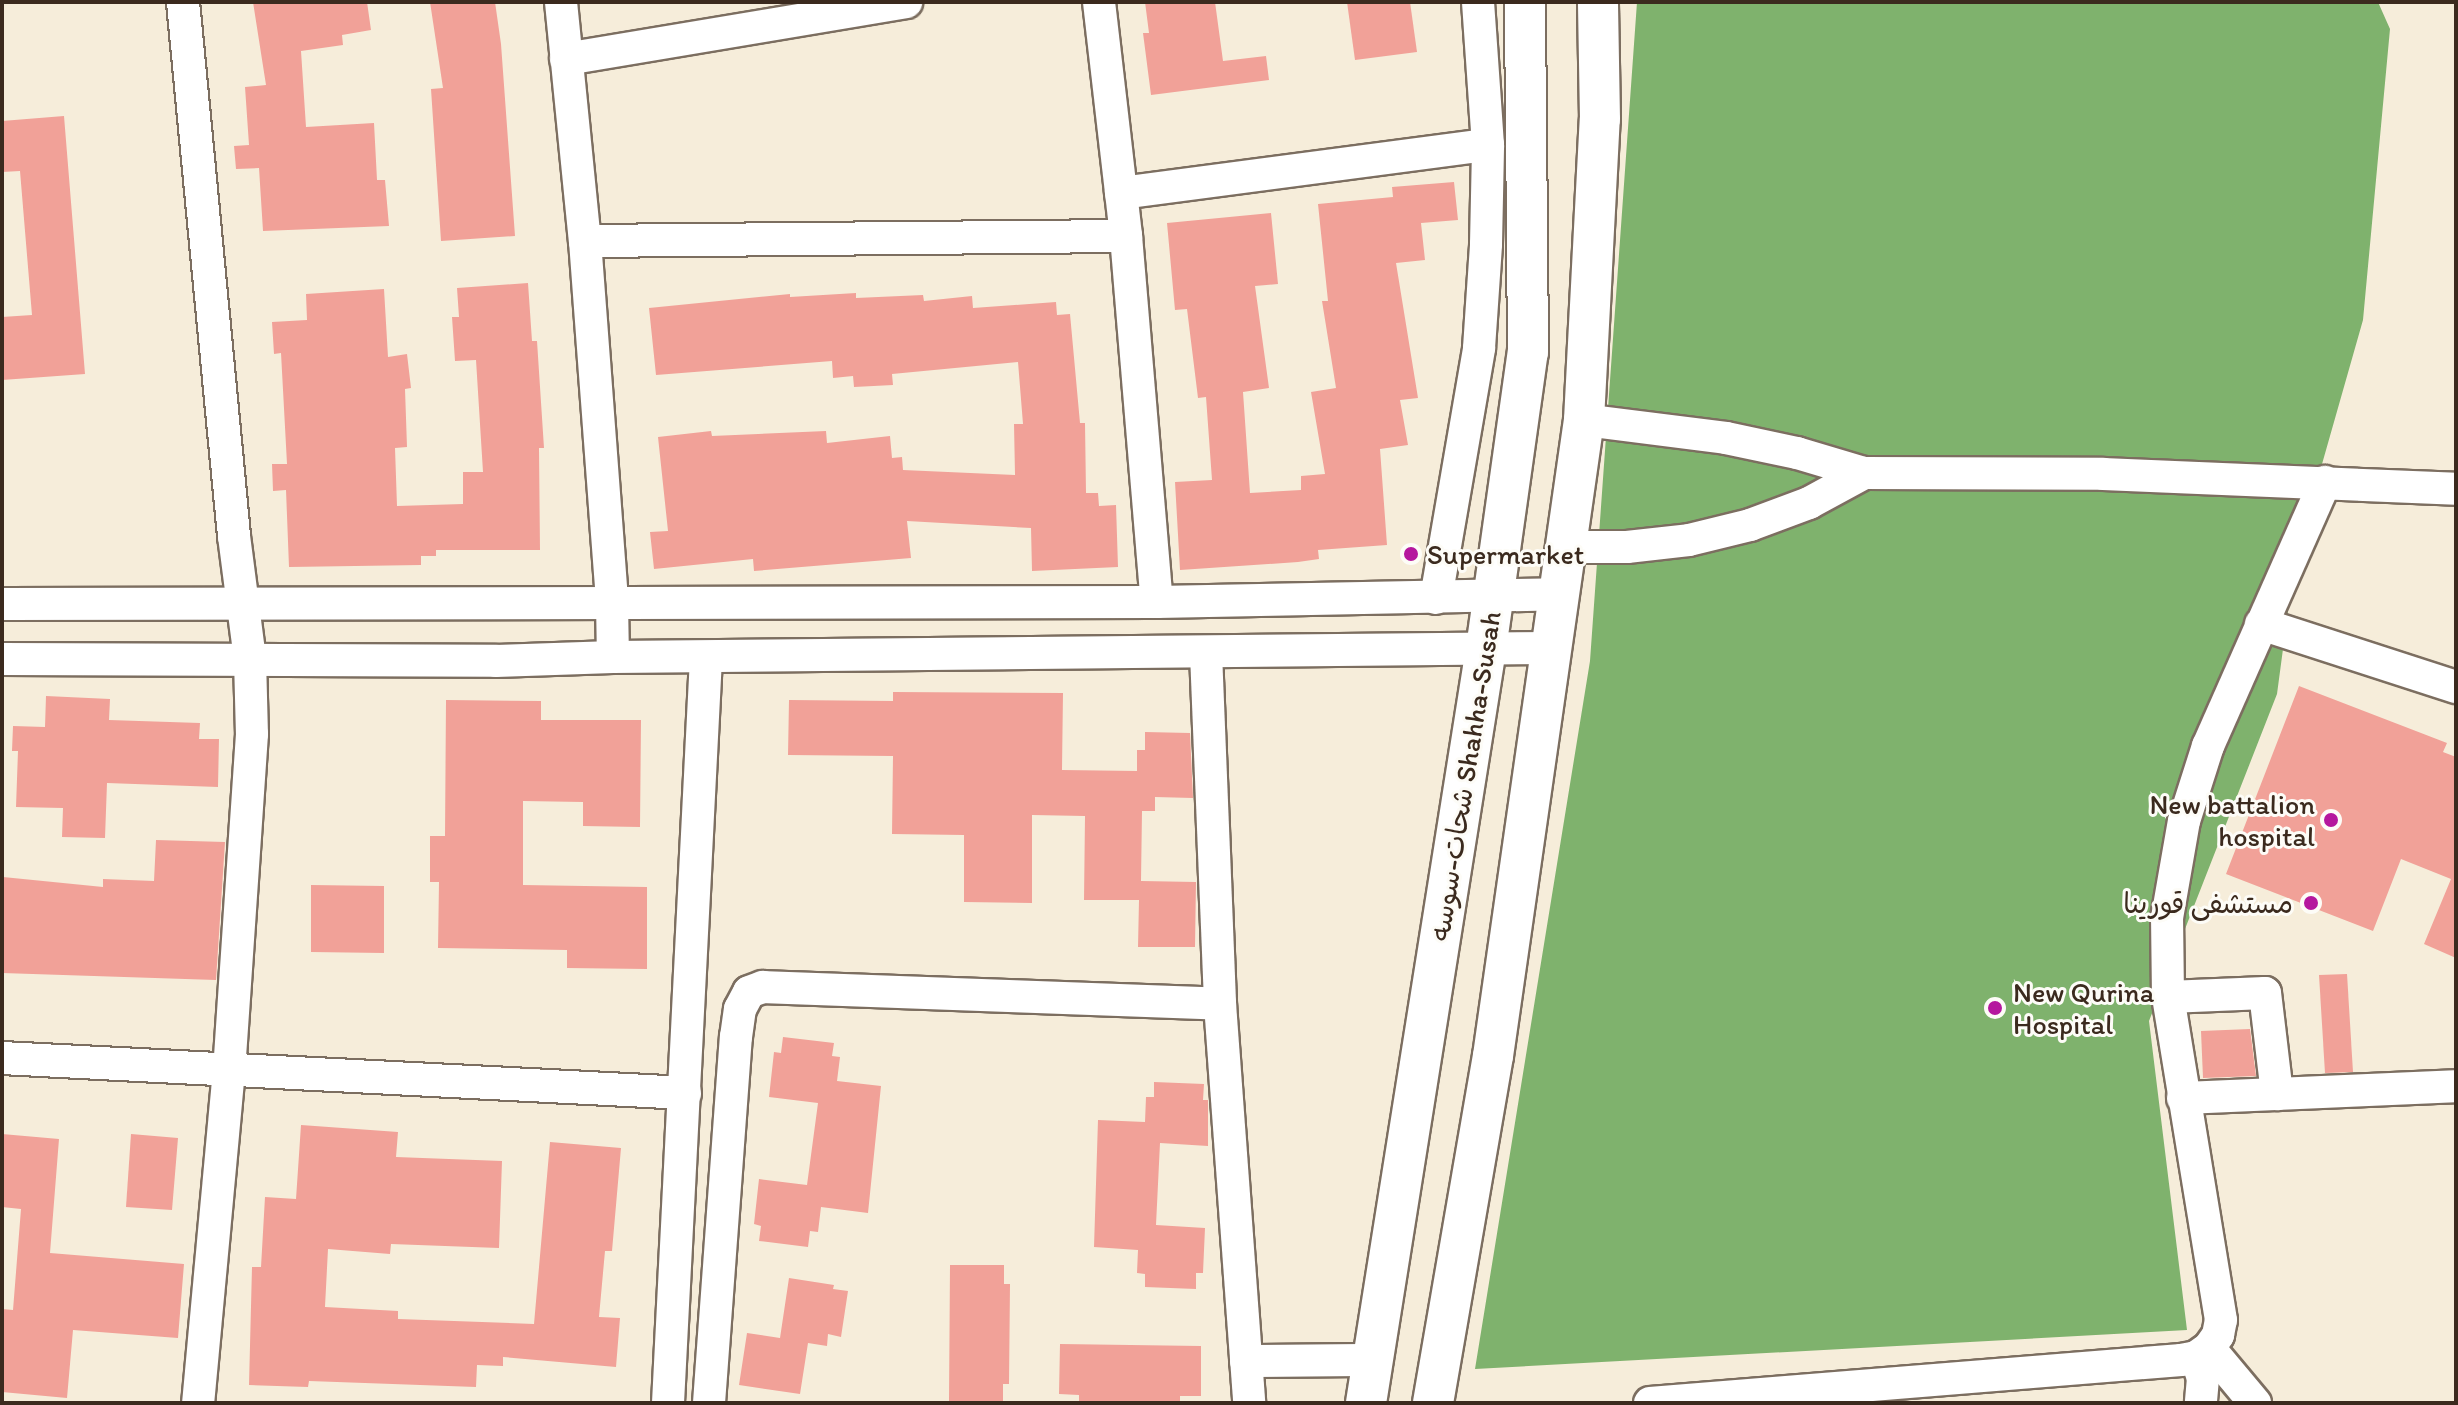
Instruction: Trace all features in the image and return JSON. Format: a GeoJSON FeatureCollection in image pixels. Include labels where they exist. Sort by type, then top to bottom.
{"type":"FeatureCollection","features":[{"type":"Feature","properties":{"kind":"main road","name":"شحات-سوسه Shahha-Susah"},"geometry":{"type":"LineString","coordinates":[[1366,1403],[1486,649],[1528,352],[1525,2]]}},
{"type":"Feature","properties":{"kind":"main road"},"geometry":{"type":"LineString","coordinates":[[1433,1403],[1493,1056],[1554,648],[1564,547],[1584,420],[1600,119],[1598,2]]}},
{"type":"Feature","properties":{"kind":"street"},"geometry":{"type":"LineString","coordinates":[[183,2],[250,659],[252,734],[229,1070],[198,1403]]}},
{"type":"Feature","properties":{"kind":"street"},"geometry":{"type":"LineString","coordinates":[[561,2],[585,241],[612,602],[613,657]]}},
{"type":"Feature","properties":{"kind":"street"},"geometry":{"type":"LineString","coordinates":[[566,59],[906,2]]}},
{"type":"Feature","properties":{"kind":"street"},"geometry":{"type":"LineString","coordinates":[[1099,2],[1126,236],[1157,602]]}},
{"type":"Feature","properties":{"kind":"street"},"geometry":{"type":"LineString","coordinates":[[1436,598],[1479,348],[1488,145],[1478,2]]}},
{"type":"Feature","properties":{"kind":"street"},"geometry":{"type":"LineString","coordinates":[[1121,193],[1488,145]]}},
{"type":"Feature","properties":{"kind":"street"},"geometry":{"type":"LineString","coordinates":[[585,241],[1126,236]]}},
{"type":"Feature","properties":{"kind":"street"},"geometry":{"type":"LineString","coordinates":[[1584,420],[1726,438],[1797,453],[1864,473],[2103,474],[2456,489]]}},
{"type":"Feature","properties":{"kind":"street"},"geometry":{"type":"LineString","coordinates":[[1564,547],[1627,547],[1689,540],[1750,525],[1809,503],[1864,473]]}},
{"type":"Feature","properties":{"kind":"street"},"geometry":{"type":"LineString","coordinates":[[1650,1403],[1713,1402],[2202,1353],[2218,1335],[2221,1320],[2168,997],[2167,918],[2184,821],[2208,746],[2325,482]]}},
{"type":"Feature","properties":{"kind":"street"},"geometry":{"type":"LineString","coordinates":[[2,604],[1157,602],[1559,594]]}},
{"type":"Feature","properties":{"kind":"street"},"geometry":{"type":"LineString","coordinates":[[2261,624],[2456,687]]}},
{"type":"Feature","properties":{"kind":"street"},"geometry":{"type":"LineString","coordinates":[[2,659],[496,661],[613,657],[1554,648]]}},
{"type":"Feature","properties":{"kind":"street"},"geometry":{"type":"LineString","coordinates":[[1206,653],[1220,1004],[1249,1403]]}},
{"type":"Feature","properties":{"kind":"street"},"geometry":{"type":"LineString","coordinates":[[668,1403],[706,657]]}},
{"type":"Feature","properties":{"kind":"street"},"geometry":{"type":"LineString","coordinates":[[709,1403],[736,1037],[740,1009],[749,992],[763,987],[1220,1004]]}},
{"type":"Feature","properties":{"kind":"street"},"geometry":{"type":"LineString","coordinates":[[2168,997],[2265,993],[2277,1094]]}},
{"type":"Feature","properties":{"kind":"street"},"geometry":{"type":"LineString","coordinates":[[2,1058],[685,1093]]}},
{"type":"Feature","properties":{"kind":"street"},"geometry":{"type":"LineString","coordinates":[[2183,1098],[2456,1086]]}},
{"type":"Feature","properties":{"kind":"street"},"geometry":{"type":"LineString","coordinates":[[2201,1403],[2202,1353]]}},
{"type":"Feature","properties":{"kind":"street"},"geometry":{"type":"LineString","coordinates":[[2202,1353],[2255,1403]]}},
{"type":"Feature","properties":{"kind":"street"},"geometry":{"type":"LineString","coordinates":[[1246,1361],[1373,1360]]}},
{"type":"Feature","properties":{"kind":"green space","name":"New Qurina Hospital"},"geometry":{"type":"Polygon","coordinates":[[[1637,2],[2378,2],[2390,29],[2363,320],[2295,559],[2277,694],[2149,1021],[2187,1330],[1475,1369],[1590,661],[1637,2]]]}},
{"type":"Feature","properties":{"kind":"building"},"geometry":{"type":"Polygon","coordinates":[[[253,2],[367,2],[371,30],[342,35],[343,45],[301,51],[306,127],[374,123],[377,180],[385,180],[389,226],[263,231],[259,168],[236,169],[234,146],[249,145],[245,87],[266,85],[253,2]]]}},
{"type":"Feature","properties":{"kind":"building"},"geometry":{"type":"Polygon","coordinates":[[[430,2],[495,2],[501,44],[515,236],[441,241],[431,89],[443,88],[430,2]]]}},
{"type":"Feature","properties":{"kind":"building"},"geometry":{"type":"Polygon","coordinates":[[[1145,2],[1215,2],[1223,61],[1266,56],[1269,80],[1151,95],[1143,33],[1149,33],[1145,2]]]}},
{"type":"Feature","properties":{"kind":"building"},"geometry":{"type":"Polygon","coordinates":[[[1347,2],[1410,2],[1417,52],[1355,60],[1347,2]]]}},
{"type":"Feature","properties":{"kind":"building"},"geometry":{"type":"Polygon","coordinates":[[[64,116],[85,374],[2,380],[2,317],[32,315],[20,171],[2,172],[2,121],[64,116]]]}},
{"type":"Feature","properties":{"kind":"building"},"geometry":{"type":"Polygon","coordinates":[[[1454,182],[1458,220],[1421,223],[1425,260],[1396,263],[1418,398],[1400,400],[1408,445],[1380,449],[1387,545],[1318,550],[1319,559],[1298,562],[1180,570],[1175,482],[1212,480],[1206,397],[1198,398],[1187,309],[1175,310],[1167,223],[1271,213],[1278,284],[1255,286],[1269,388],[1243,392],[1250,493],[1301,490],[1301,476],[1325,474],[1311,392],[1336,388],[1322,301],[1328,301],[1318,204],[1393,197],[1392,187],[1454,182]]]}},
{"type":"Feature","properties":{"kind":"building"},"geometry":{"type":"Polygon","coordinates":[[[528,283],[532,341],[537,341],[544,448],[539,448],[540,550],[436,550],[436,556],[421,556],[421,565],[289,567],[286,490],[273,491],[272,464],[287,464],[281,353],[274,354],[272,322],[307,320],[306,294],[384,289],[388,357],[407,354],[411,388],[405,389],[407,447],[395,448],[397,506],[463,504],[463,472],[483,472],[476,360],[455,361],[452,317],[459,317],[457,288],[528,283]]]}},
{"type":"Feature","properties":{"kind":"building"},"geometry":{"type":"Polygon","coordinates":[[[856,293],[856,298],[923,295],[924,301],[972,296],[973,308],[1056,302],[1057,315],[1070,314],[1080,423],[1085,423],[1086,493],[1098,493],[1099,506],[1116,505],[1118,567],[1032,571],[1031,528],[907,521],[911,558],[754,571],[753,559],[654,569],[650,532],[668,531],[658,437],[711,431],[712,436],[826,431],[827,443],[890,436],[892,458],[902,457],[903,470],[1015,475],[1014,424],[1023,424],[1018,362],[892,374],[893,385],[854,387],[853,376],[833,378],[832,361],[656,375],[649,308],[790,294],[790,297],[856,293]]]}},
{"type":"Feature","properties":{"kind":"building","name":"New battalion hospital"},"geometry":{"type":"Polygon","coordinates":[[[2299,686],[2447,743],[2443,752],[2456,757],[2456,958],[2424,944],[2451,879],[2401,859],[2373,931],[2226,874],[2299,686]]]}},
{"type":"Feature","properties":{"kind":"building"},"geometry":{"type":"Polygon","coordinates":[[[893,692],[1063,693],[1062,770],[1137,771],[1137,750],[1145,750],[1145,732],[1190,733],[1193,798],[1155,797],[1155,811],[1142,811],[1141,881],[1196,882],[1195,947],[1138,947],[1139,900],[1084,900],[1085,816],[1032,815],[1032,903],[964,902],[964,835],[892,834],[893,756],[788,755],[789,700],[893,701],[893,692]]]}},
{"type":"Feature","properties":{"kind":"building"},"geometry":{"type":"Polygon","coordinates":[[[46,696],[110,699],[109,720],[200,723],[199,739],[219,739],[218,787],[107,783],[105,838],[62,837],[63,808],[16,807],[18,751],[12,751],[13,726],[45,727],[46,696]]]}},
{"type":"Feature","properties":{"kind":"building"},"geometry":{"type":"Polygon","coordinates":[[[446,700],[541,701],[541,720],[641,720],[640,827],[583,826],[583,802],[523,801],[523,885],[647,887],[647,969],[567,968],[567,950],[438,948],[439,882],[430,882],[430,836],[445,836],[446,700]]]}},
{"type":"Feature","properties":{"kind":"building"},"geometry":{"type":"Polygon","coordinates":[[[156,840],[225,842],[216,980],[2,973],[3,877],[103,887],[103,879],[154,881],[156,840]]]}},
{"type":"Feature","properties":{"kind":"building"},"geometry":{"type":"Polygon","coordinates":[[[311,885],[384,886],[384,953],[311,952],[311,885]]]}},
{"type":"Feature","properties":{"kind":"building"},"geometry":{"type":"Polygon","coordinates":[[[2347,974],[2353,1072],[2325,1073],[2319,975],[2347,974]]]}},
{"type":"Feature","properties":{"kind":"building"},"geometry":{"type":"Polygon","coordinates":[[[2250,1029],[2256,1076],[2203,1078],[2201,1031],[2250,1029]]]}},
{"type":"Feature","properties":{"kind":"building"},"geometry":{"type":"Polygon","coordinates":[[[783,1037],[834,1043],[832,1056],[840,1057],[837,1081],[881,1086],[868,1213],[821,1207],[818,1232],[810,1231],[808,1247],[759,1241],[761,1226],[754,1224],[759,1179],[807,1185],[818,1103],[769,1097],[774,1052],[781,1053],[783,1037]]]}},
{"type":"Feature","properties":{"kind":"building"},"geometry":{"type":"Polygon","coordinates":[[[1154,1082],[1204,1084],[1203,1100],[1208,1100],[1208,1146],[1160,1143],[1156,1225],[1205,1228],[1203,1273],[1196,1273],[1196,1289],[1145,1287],[1145,1274],[1137,1273],[1138,1250],[1094,1247],[1098,1120],[1145,1122],[1146,1097],[1154,1097],[1154,1082]]]}},
{"type":"Feature","properties":{"kind":"building"},"geometry":{"type":"Polygon","coordinates":[[[301,1125],[398,1132],[396,1157],[502,1161],[499,1248],[391,1244],[390,1254],[328,1249],[325,1307],[398,1311],[398,1319],[534,1324],[550,1142],[621,1148],[612,1251],[605,1251],[599,1317],[620,1318],[616,1367],[503,1357],[503,1366],[477,1365],[476,1387],[309,1381],[308,1387],[249,1385],[252,1267],[261,1267],[265,1197],[296,1199],[301,1125]]]}},
{"type":"Feature","properties":{"kind":"building"},"geometry":{"type":"Polygon","coordinates":[[[2,1134],[59,1139],[50,1253],[184,1264],[178,1338],[73,1330],[67,1398],[2,1392],[2,1309],[13,1310],[21,1209],[2,1207],[2,1134]]]}},
{"type":"Feature","properties":{"kind":"building"},"geometry":{"type":"Polygon","coordinates":[[[131,1134],[178,1138],[172,1210],[126,1207],[131,1134]]]}},
{"type":"Feature","properties":{"kind":"building"},"geometry":{"type":"Polygon","coordinates":[[[950,1265],[1004,1265],[1004,1284],[1010,1284],[1009,1384],[1003,1384],[1003,1402],[949,1402],[950,1265]]]}},
{"type":"Feature","properties":{"kind":"building"},"geometry":{"type":"Polygon","coordinates":[[[789,1278],[834,1285],[833,1289],[848,1291],[841,1337],[828,1334],[827,1346],[808,1343],[800,1394],[739,1385],[747,1333],[780,1338],[789,1278]]]}},
{"type":"Feature","properties":{"kind":"building"},"geometry":{"type":"Polygon","coordinates":[[[1060,1344],[1201,1346],[1201,1396],[1180,1396],[1180,1402],[1079,1401],[1079,1395],[1059,1394],[1060,1344]]]}},
{"type":"Feature","properties":{"kind":"place","name":"Supermarket"},"geometry":{"type":"Point","coordinates":[1411,554]}},
{"type":"Feature","properties":{"kind":"place","name":"New battalion hospital"},"geometry":{"type":"Point","coordinates":[2331,820]}},
{"type":"Feature","properties":{"kind":"place","name":"مستشفى قورينا"},"geometry":{"type":"Point","coordinates":[2311,903]}},
{"type":"Feature","properties":{"kind":"place","name":"New Qurina Hospital"},"geometry":{"type":"Point","coordinates":[1995,1008]}}]}
